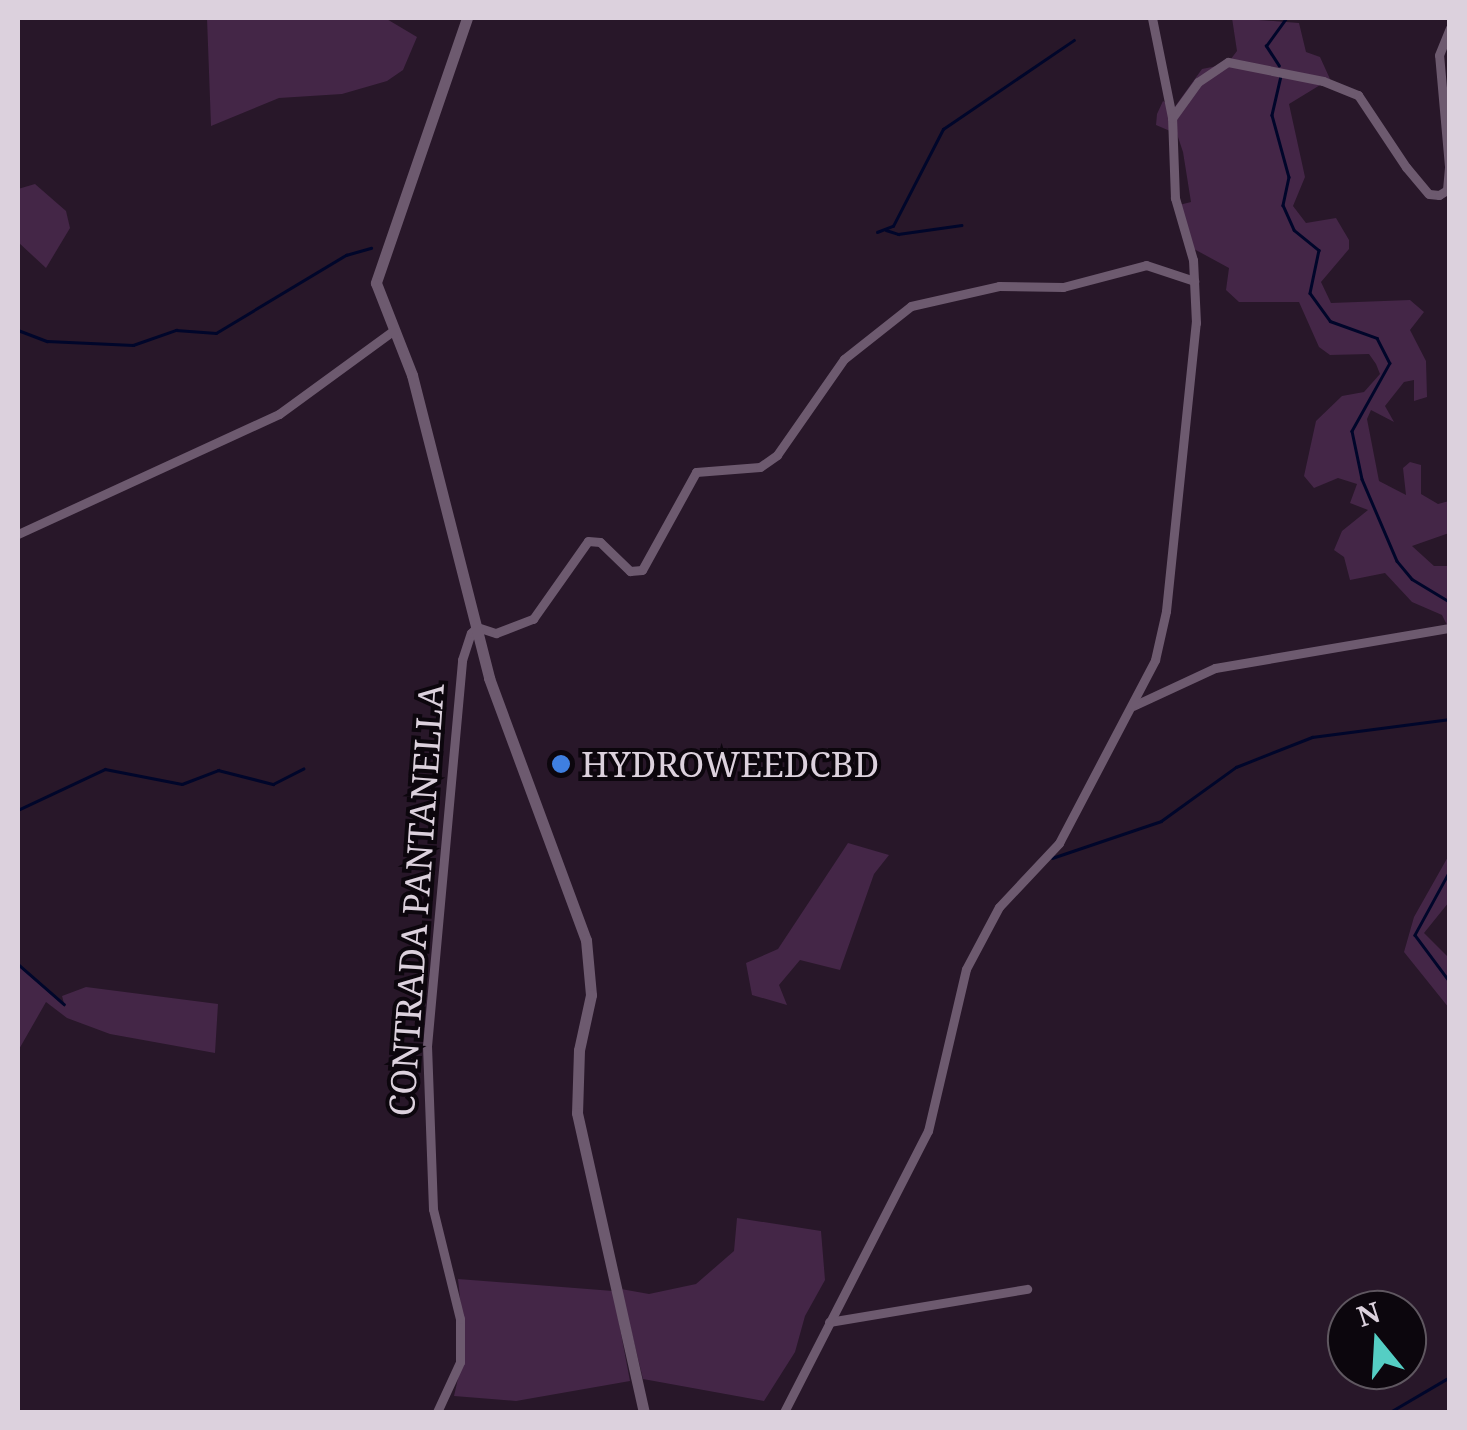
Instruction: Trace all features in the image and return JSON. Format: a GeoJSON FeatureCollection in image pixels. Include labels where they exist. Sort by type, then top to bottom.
{"type":"FeatureCollection","features":[{"type":"Feature","properties":{"kind":"street","name":"CONTRADA PANTANELLA"},"geometry":{"type":"LineString","coordinates":[[467,18],[377,265],[378,296],[412,376],[477,627],[527,795],[586,940],[591,995],[579,1050],[576,1113],[644,1412]]}},
{"type":"Feature","properties":{"kind":"street"},"geometry":{"type":"LineString","coordinates":[[784,1412],[928,1132],[966,969],[999,908],[1059,844],[1155,660],[1166,611],[1196,323],[1194,281],[1174,198],[1172,118],[1152,18]]}},
{"type":"Feature","properties":{"kind":"street"},"geometry":{"type":"LineString","coordinates":[[1172,118],[1198,82],[1228,62],[1323,81],[1358,95],[1429,194],[1447,190],[1439,55],[1450,28]]}},
{"type":"Feature","properties":{"kind":"street"},"geometry":{"type":"LineString","coordinates":[[477,627],[496,633],[533,619],[588,541],[600,542],[630,572],[642,570],[696,472],[760,466],[778,456],[844,360],[911,306],[999,286],[1063,287],[1146,265],[1194,281]]}},
{"type":"Feature","properties":{"kind":"street"},"geometry":{"type":"LineString","coordinates":[[18,534],[280,414],[393,331]]}},
{"type":"Feature","properties":{"kind":"street","name":"CONTRADA PANTANELLA"},"geometry":{"type":"LineString","coordinates":[[437,1412],[460,1362],[460,1319],[433,1210],[427,1046],[462,660],[477,627]]}},
{"type":"Feature","properties":{"kind":"street"},"geometry":{"type":"LineString","coordinates":[[1130,708],[1215,668],[1450,628]]}},
{"type":"Feature","properties":{"kind":"street"},"geometry":{"type":"LineString","coordinates":[[829,1322],[1027,1289]]}},
{"type":"Feature","properties":{"kind":"shaded area"},"geometry":{"type":"Polygon","coordinates":[[[207,18],[385,18],[417,37],[403,70],[387,81],[342,94],[279,98],[211,126],[207,18]]]}},
{"type":"Feature","properties":{"kind":"shaded area"},"geometry":{"type":"Polygon","coordinates":[[[1232,18],[1299,23],[1306,52],[1320,57],[1330,79],[1289,104],[1305,177],[1293,206],[1306,223],[1336,218],[1349,240],[1349,249],[1321,282],[1331,303],[1410,300],[1424,312],[1410,330],[1426,361],[1427,397],[1414,401],[1414,380],[1404,382],[1385,406],[1394,422],[1371,410],[1367,419],[1379,481],[1406,495],[1403,468],[1410,462],[1421,465],[1421,494],[1438,504],[1449,501],[1449,533],[1412,546],[1434,566],[1449,566],[1449,629],[1442,615],[1412,602],[1385,573],[1350,580],[1344,557],[1334,550],[1342,531],[1368,510],[1350,503],[1357,484],[1338,478],[1314,488],[1304,476],[1316,421],[1342,396],[1364,392],[1380,374],[1376,364],[1369,354],[1330,355],[1319,347],[1299,302],[1239,302],[1226,290],[1229,268],[1194,249],[1179,205],[1191,202],[1183,152],[1177,134],[1156,125],[1157,114],[1163,101],[1174,108],[1202,69],[1227,64],[1237,51],[1232,18]]]}},
{"type":"Feature","properties":{"kind":"shaded area"},"geometry":{"type":"Polygon","coordinates":[[[35,184],[66,211],[70,228],[46,268],[18,242],[18,189],[35,184]]]}},
{"type":"Feature","properties":{"kind":"shaded area"},"geometry":{"type":"Polygon","coordinates":[[[848,843],[889,855],[874,874],[840,970],[800,960],[779,985],[787,1005],[752,995],[746,963],[778,949],[848,843]]]}},
{"type":"Feature","properties":{"kind":"shaded area"},"geometry":{"type":"Polygon","coordinates":[[[1449,855],[1449,902],[1424,933],[1449,958],[1449,1008],[1404,952],[1414,917],[1449,855]]]}},
{"type":"Feature","properties":{"kind":"shaded area"},"geometry":{"type":"Polygon","coordinates":[[[18,965],[65,1007],[62,996],[86,987],[218,1004],[215,1053],[110,1034],[67,1018],[46,1002],[18,1051],[18,965]]]}},
{"type":"Feature","properties":{"kind":"shaded area"},"geometry":{"type":"Polygon","coordinates":[[[737,1218],[821,1231],[825,1280],[805,1316],[795,1352],[764,1401],[643,1379],[621,1289],[649,1294],[696,1284],[734,1251],[737,1218]]]}},
{"type":"Feature","properties":{"kind":"shaded area"},"geometry":{"type":"Polygon","coordinates":[[[458,1279],[613,1291],[630,1381],[516,1401],[454,1396],[465,1348],[458,1279]]]}},
{"type":"Feature","properties":{"kind":"waterway"},"geometry":{"type":"LineString","coordinates":[[1279,66],[1266,46],[1286,18]]}},
{"type":"Feature","properties":{"kind":"waterway"},"geometry":{"type":"LineString","coordinates":[[877,232],[893,226],[943,129],[1074,40]]}},
{"type":"Feature","properties":{"kind":"waterway"},"geometry":{"type":"LineString","coordinates":[[1281,76],[1272,115],[1289,177],[1283,205],[1294,230],[1319,250],[1310,293],[1330,321],[1377,338],[1390,363],[1352,431],[1362,479],[1397,561],[1412,579],[1450,602]]}},
{"type":"Feature","properties":{"kind":"waterway"},"geometry":{"type":"LineString","coordinates":[[886,230],[898,234],[961,225]]}},
{"type":"Feature","properties":{"kind":"waterway"},"geometry":{"type":"LineString","coordinates":[[18,330],[47,341],[133,345],[176,330],[216,333],[346,255],[371,248]]}},
{"type":"Feature","properties":{"kind":"waterway"},"geometry":{"type":"LineString","coordinates":[[1052,858],[1161,821],[1236,767],[1312,737],[1450,719]]}},
{"type":"Feature","properties":{"kind":"waterway"},"geometry":{"type":"LineString","coordinates":[[18,810],[105,769],[182,784],[218,770],[273,784],[303,769]]}},
{"type":"Feature","properties":{"kind":"waterway"},"geometry":{"type":"LineString","coordinates":[[1450,871],[1415,935],[1450,982]]}},
{"type":"Feature","properties":{"kind":"waterway"},"geometry":{"type":"LineString","coordinates":[[18,964],[64,1004]]}},
{"type":"Feature","properties":{"kind":"waterway"},"geometry":{"type":"LineString","coordinates":[[1390,1412],[1450,1377]]}},
{"type":"Feature","properties":{"kind":"place","name":"HYDROWEEDCBD"},"geometry":{"type":"Point","coordinates":[561,764]}}]}
